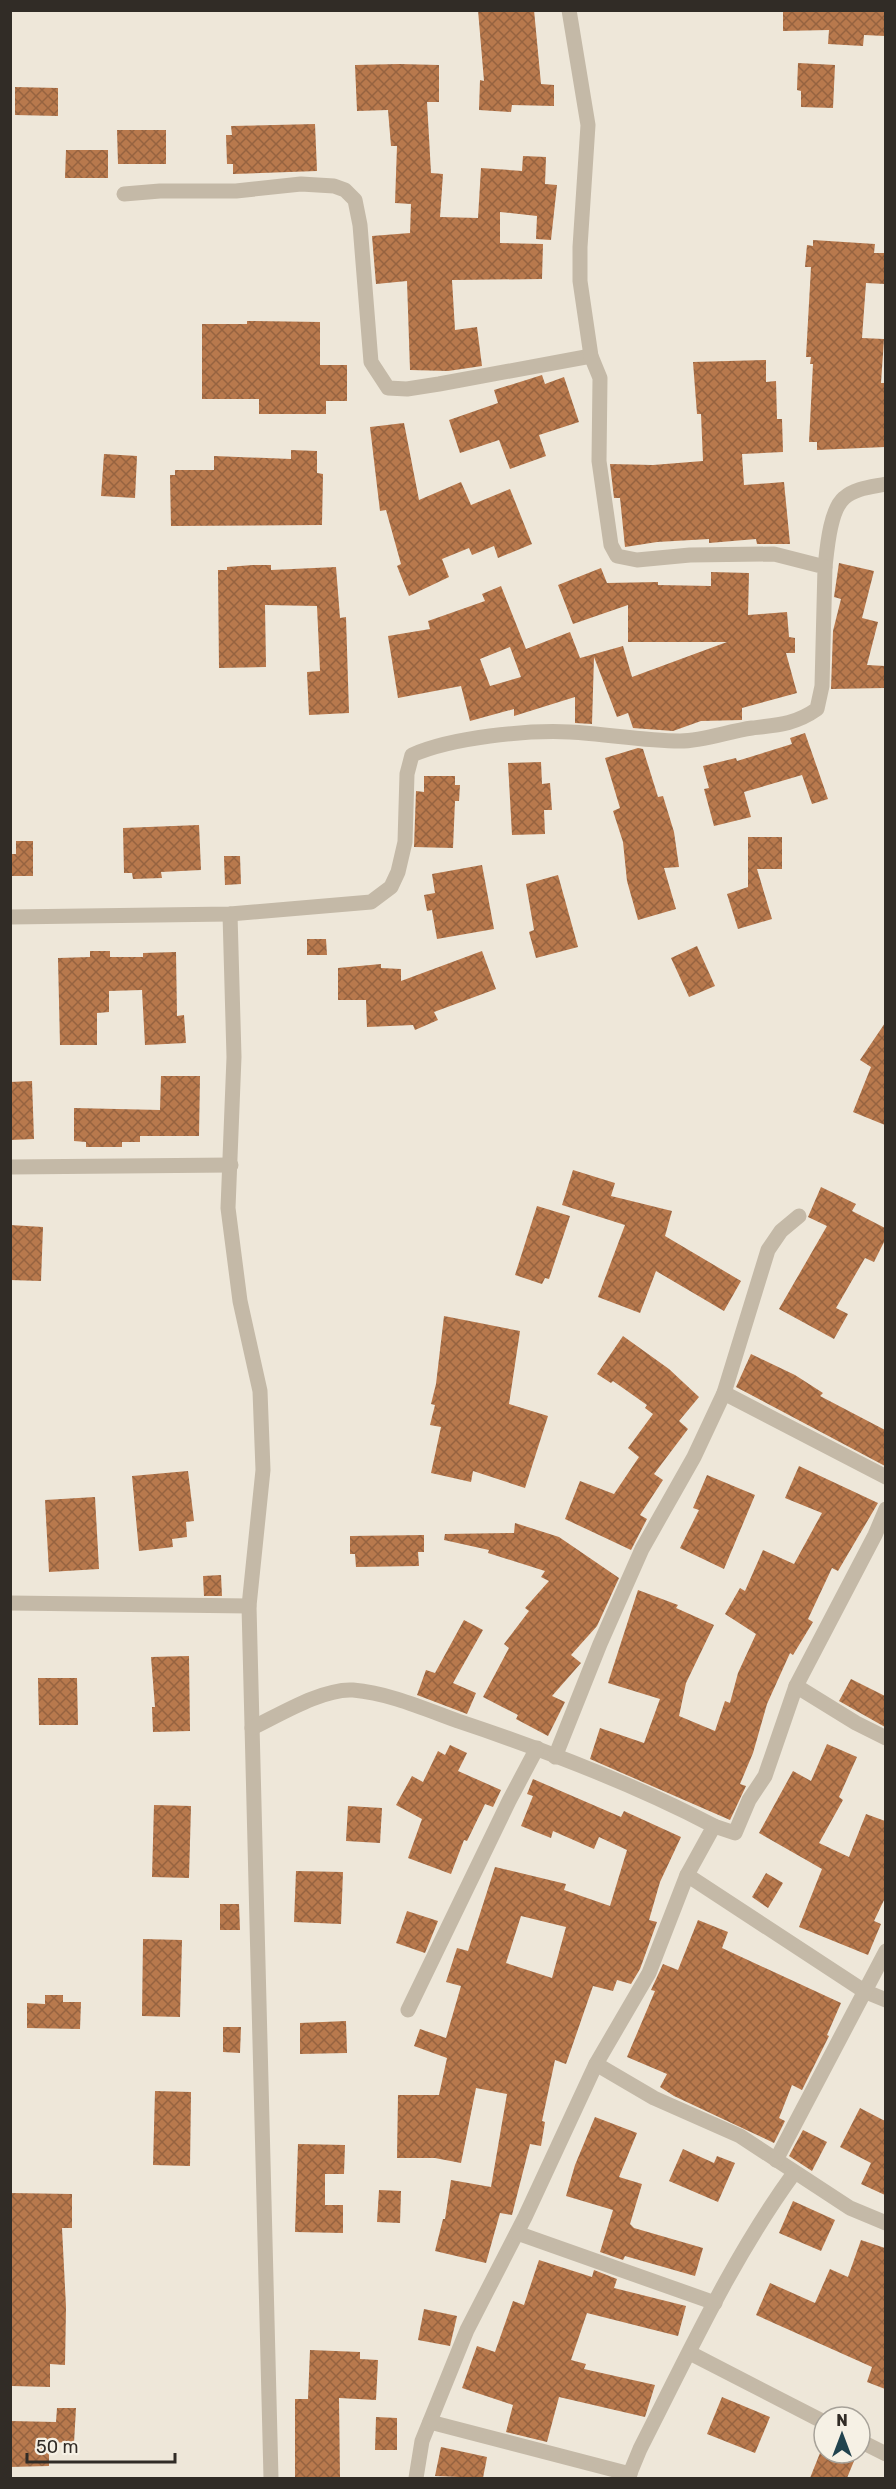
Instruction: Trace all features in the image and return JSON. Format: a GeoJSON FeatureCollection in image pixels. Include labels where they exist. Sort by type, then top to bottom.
{"type":"FeatureCollection","features":[{"type":"Feature","properties":{"kind":"street"},"geometry":{"type":"LineString","coordinates":[[569,10],[588,126],[580,281],[591,356],[600,378],[599,460],[611,545],[617,556],[637,560],[690,555],[774,554],[825,567]]}},
{"type":"Feature","properties":{"kind":"street"},"geometry":{"type":"LineString","coordinates":[[124,194],[160,191],[236,191],[301,184],[334,186],[345,190],[355,200],[360,225],[371,362],[388,388],[439,384],[591,356]]}},
{"type":"Feature","properties":{"kind":"street"},"geometry":{"type":"LineString","coordinates":[[10,917],[230,914],[371,902],[391,887],[398,872],[405,842],[407,774],[412,755],[433,746],[489,737],[567,732],[682,741],[754,728],[776,727],[801,720],[817,709],[822,686],[825,567],[830,527],[843,498],[863,488],[885,484]]}},
{"type":"Feature","properties":{"kind":"street"},"geometry":{"type":"LineString","coordinates":[[230,914],[234,1057],[228,1208],[240,1301],[260,1391],[263,1470],[249,1606],[271,2478]]}},
{"type":"Feature","properties":{"kind":"street"},"geometry":{"type":"LineString","coordinates":[[10,1167],[231,1165]]}},
{"type":"Feature","properties":{"kind":"street"},"geometry":{"type":"LineString","coordinates":[[555,1757],[600,1644],[642,1549],[694,1457],[724,1393],[768,1250],[781,1231],[799,1216]]}},
{"type":"Feature","properties":{"kind":"street"},"geometry":{"type":"LineString","coordinates":[[724,1393],[885,1477]]}},
{"type":"Feature","properties":{"kind":"street"},"geometry":{"type":"LineString","coordinates":[[252,1728],[323,1696],[352,1690],[400,1701],[537,1748],[657,1796],[714,1826],[735,1833],[749,1800],[765,1776],[796,1686],[876,1535],[885,1509]]}},
{"type":"Feature","properties":{"kind":"street"},"geometry":{"type":"LineString","coordinates":[[10,1604],[249,1606]]}},
{"type":"Feature","properties":{"kind":"street"},"geometry":{"type":"LineString","coordinates":[[796,1686],[885,1738]]}},
{"type":"Feature","properties":{"kind":"street"},"geometry":{"type":"LineString","coordinates":[[408,2010],[537,1748]]}},
{"type":"Feature","properties":{"kind":"street"},"geometry":{"type":"LineString","coordinates":[[416,2478],[422,2440],[467,2330],[517,2233],[596,2064],[649,1973],[687,1875],[714,1826]]}},
{"type":"Feature","properties":{"kind":"street"},"geometry":{"type":"LineString","coordinates":[[687,1875],[864,1991],[885,2000]]}},
{"type":"Feature","properties":{"kind":"street"},"geometry":{"type":"LineString","coordinates":[[776,2160],[885,1951]]}},
{"type":"Feature","properties":{"kind":"street"},"geometry":{"type":"LineString","coordinates":[[596,2064],[654,2098],[740,2136],[850,2208],[885,2223]]}},
{"type":"Feature","properties":{"kind":"street"},"geometry":{"type":"LineString","coordinates":[[430,2422],[629,2476],[715,2303],[761,2221],[794,2173]]}},
{"type":"Feature","properties":{"kind":"street"},"geometry":{"type":"LineString","coordinates":[[517,2233],[715,2303]]}},
{"type":"Feature","properties":{"kind":"street"},"geometry":{"type":"LineString","coordinates":[[690,2353],[812,2416]]}},
{"type":"Feature","properties":{"kind":"building"},"geometry":{"type":"Polygon","coordinates":[[[478,10],[534,10],[541,84],[554,85],[554,106],[512,105],[511,112],[479,110],[480,80],[484,81],[478,10]]]}},
{"type":"Feature","properties":{"kind":"building"},"geometry":{"type":"Polygon","coordinates":[[[783,10],[885,10],[885,36],[864,35],[863,46],[828,44],[829,30],[783,31],[783,10]]]}},
{"type":"Feature","properties":{"kind":"building"},"geometry":{"type":"Polygon","coordinates":[[[798,63],[835,65],[833,108],[801,107],[801,91],[797,90],[798,63]]]}},
{"type":"Feature","properties":{"kind":"building"},"geometry":{"type":"Polygon","coordinates":[[[355,65],[439,65],[439,102],[427,102],[431,173],[443,174],[440,217],[478,218],[481,168],[522,171],[523,156],[546,157],[545,184],[557,185],[551,240],[536,239],[537,216],[500,212],[500,243],[543,244],[542,279],[452,280],[455,330],[477,327],[482,366],[448,371],[410,370],[407,281],[376,284],[372,236],[410,233],[411,204],[395,203],[397,146],[391,146],[388,110],[357,111],[355,65]]]}},
{"type":"Feature","properties":{"kind":"building"},"geometry":{"type":"Polygon","coordinates":[[[15,87],[58,88],[58,116],[15,115],[15,87]]]}},
{"type":"Feature","properties":{"kind":"building"},"geometry":{"type":"Polygon","coordinates":[[[315,124],[317,171],[233,174],[233,164],[227,164],[226,135],[232,135],[231,126],[315,124]]]}},
{"type":"Feature","properties":{"kind":"building"},"geometry":{"type":"Polygon","coordinates":[[[117,130],[166,130],[166,164],[118,164],[117,130]]]}},
{"type":"Feature","properties":{"kind":"building"},"geometry":{"type":"Polygon","coordinates":[[[66,150],[108,150],[108,178],[65,178],[66,150]]]}},
{"type":"Feature","properties":{"kind":"building"},"geometry":{"type":"Polygon","coordinates":[[[813,240],[875,244],[874,253],[885,253],[885,284],[866,283],[862,338],[884,339],[881,383],[885,383],[885,447],[817,450],[817,442],[809,442],[813,364],[810,364],[811,357],[806,357],[811,267],[805,267],[807,245],[813,246],[813,240]]]}},
{"type":"Feature","properties":{"kind":"building"},"geometry":{"type":"Polygon","coordinates":[[[247,321],[320,322],[320,365],[347,365],[347,401],[326,401],[326,414],[259,414],[259,399],[202,399],[202,324],[247,324],[247,321]]]}},
{"type":"Feature","properties":{"kind":"building"},"geometry":{"type":"Polygon","coordinates":[[[766,360],[766,382],[776,381],[777,419],[782,419],[783,452],[742,454],[744,485],[784,482],[790,544],[757,544],[756,539],[709,543],[709,539],[657,542],[625,547],[620,498],[614,498],[610,464],[653,465],[703,461],[701,414],[697,414],[693,362],[766,360]]]}},
{"type":"Feature","properties":{"kind":"building"},"geometry":{"type":"Polygon","coordinates":[[[542,375],[545,384],[564,377],[579,422],[539,435],[546,456],[510,469],[499,440],[460,453],[449,420],[498,403],[494,390],[542,375]]]}},
{"type":"Feature","properties":{"kind":"building"},"geometry":{"type":"Polygon","coordinates":[[[404,423],[419,500],[461,482],[471,505],[510,489],[532,544],[498,558],[494,546],[472,555],[469,548],[442,559],[449,577],[409,596],[397,566],[401,564],[386,510],[380,511],[370,427],[404,423]]]}},
{"type":"Feature","properties":{"kind":"building"},"geometry":{"type":"Polygon","coordinates":[[[291,450],[317,451],[317,473],[323,474],[322,525],[171,526],[170,475],[175,475],[175,470],[214,470],[214,456],[291,459],[291,450]]]}},
{"type":"Feature","properties":{"kind":"building"},"geometry":{"type":"Polygon","coordinates":[[[104,454],[137,456],[135,498],[101,496],[104,454]]]}},
{"type":"Feature","properties":{"kind":"building"},"geometry":{"type":"Polygon","coordinates":[[[839,563],[874,571],[862,618],[878,622],[867,665],[885,666],[885,688],[831,689],[833,631],[841,599],[834,597],[839,563]]]}},
{"type":"Feature","properties":{"kind":"building"},"geometry":{"type":"Polygon","coordinates":[[[271,565],[271,570],[336,567],[340,618],[346,617],[349,713],[309,715],[307,672],[320,671],[317,606],[265,605],[266,667],[219,668],[218,570],[271,565]]]}},
{"type":"Feature","properties":{"kind":"building"},"geometry":{"type":"Polygon","coordinates":[[[601,568],[607,583],[658,582],[658,585],[711,586],[711,572],[749,573],[748,615],[787,612],[789,637],[795,638],[795,653],[786,653],[797,693],[742,708],[742,720],[701,721],[673,731],[633,728],[628,713],[617,717],[594,657],[592,724],[575,723],[575,697],[514,716],[514,709],[470,721],[461,686],[398,698],[388,636],[430,629],[428,621],[485,601],[482,594],[501,586],[526,649],[570,632],[580,658],[623,646],[632,677],[727,642],[628,642],[628,605],[573,624],[558,585],[601,568]],[[510,647],[480,659],[490,686],[521,677],[510,647]]]}},
{"type":"Feature","properties":{"kind":"building"},"geometry":{"type":"Polygon","coordinates":[[[805,733],[828,799],[812,804],[802,775],[744,792],[751,817],[714,826],[704,789],[709,788],[703,766],[736,758],[737,761],[792,744],[790,738],[805,733]]]}},
{"type":"Feature","properties":{"kind":"building"},"geometry":{"type":"Polygon","coordinates":[[[638,748],[643,749],[658,797],[663,796],[674,832],[679,867],[664,868],[676,909],[638,920],[627,881],[623,842],[613,811],[620,808],[605,758],[638,748]]]}},
{"type":"Feature","properties":{"kind":"building"},"geometry":{"type":"Polygon","coordinates":[[[541,762],[542,784],[550,783],[552,810],[544,810],[545,834],[512,835],[508,763],[541,762]]]}},
{"type":"Feature","properties":{"kind":"building"},"geometry":{"type":"Polygon","coordinates":[[[424,776],[455,776],[455,785],[460,785],[459,801],[455,801],[453,848],[414,847],[416,791],[424,792],[424,776]]]}},
{"type":"Feature","properties":{"kind":"building"},"geometry":{"type":"Polygon","coordinates":[[[199,825],[201,870],[161,872],[162,878],[133,879],[132,873],[124,873],[123,828],[199,825]]]}},
{"type":"Feature","properties":{"kind":"building"},"geometry":{"type":"Polygon","coordinates":[[[748,837],[782,837],[782,869],[757,869],[772,919],[738,929],[727,894],[748,887],[748,837]]]}},
{"type":"Feature","properties":{"kind":"building"},"geometry":{"type":"Polygon","coordinates":[[[16,841],[33,841],[33,876],[10,876],[10,854],[16,854],[16,841]]]}},
{"type":"Feature","properties":{"kind":"building"},"geometry":{"type":"Polygon","coordinates":[[[224,856],[240,856],[241,884],[225,885],[224,856]]]}},
{"type":"Feature","properties":{"kind":"building"},"geometry":{"type":"Polygon","coordinates":[[[482,865],[494,929],[437,939],[432,910],[427,911],[424,895],[435,893],[432,874],[482,865]]]}},
{"type":"Feature","properties":{"kind":"building"},"geometry":{"type":"Polygon","coordinates":[[[558,875],[578,947],[536,958],[529,932],[534,930],[526,884],[558,875]]]}},
{"type":"Feature","properties":{"kind":"building"},"geometry":{"type":"Polygon","coordinates":[[[307,939],[326,939],[327,955],[307,955],[307,939]]]}},
{"type":"Feature","properties":{"kind":"building"},"geometry":{"type":"Polygon","coordinates":[[[697,946],[715,986],[689,997],[671,958],[697,946]]]}},
{"type":"Feature","properties":{"kind":"building"},"geometry":{"type":"Polygon","coordinates":[[[90,951],[110,951],[110,957],[143,957],[143,953],[176,952],[177,1016],[184,1015],[186,1043],[145,1045],[142,990],[109,991],[109,1012],[97,1013],[97,1045],[60,1045],[58,958],[90,957],[90,951]]]}},
{"type":"Feature","properties":{"kind":"building"},"geometry":{"type":"Polygon","coordinates":[[[482,951],[496,989],[434,1012],[438,1020],[415,1030],[413,1025],[367,1027],[366,1000],[338,1000],[338,968],[381,964],[381,968],[401,969],[401,981],[482,951]]]}},
{"type":"Feature","properties":{"kind":"building"},"geometry":{"type":"Polygon","coordinates":[[[885,1023],[885,1125],[853,1112],[871,1067],[860,1060],[885,1023]]]}},
{"type":"Feature","properties":{"kind":"building"},"geometry":{"type":"Polygon","coordinates":[[[161,1076],[200,1076],[199,1136],[140,1136],[140,1142],[122,1142],[122,1147],[86,1147],[86,1142],[74,1141],[74,1108],[160,1110],[161,1076]]]}},
{"type":"Feature","properties":{"kind":"building"},"geometry":{"type":"Polygon","coordinates":[[[32,1081],[34,1139],[10,1140],[10,1082],[32,1081]]]}},
{"type":"Feature","properties":{"kind":"building"},"geometry":{"type":"Polygon","coordinates":[[[573,1170],[615,1183],[611,1196],[672,1211],[665,1236],[741,1281],[724,1311],[656,1271],[640,1313],[598,1297],[625,1225],[562,1205],[573,1170]]]}},
{"type":"Feature","properties":{"kind":"building"},"geometry":{"type":"Polygon","coordinates":[[[821,1187],[856,1204],[852,1211],[885,1228],[885,1240],[874,1262],[865,1258],[836,1308],[848,1314],[834,1339],[779,1309],[827,1226],[808,1217],[821,1187]]]}},
{"type":"Feature","properties":{"kind":"building"},"geometry":{"type":"Polygon","coordinates":[[[537,1206],[570,1216],[549,1279],[545,1278],[542,1284],[515,1275],[537,1206]]]}},
{"type":"Feature","properties":{"kind":"building"},"geometry":{"type":"Polygon","coordinates":[[[10,1225],[43,1227],[41,1281],[10,1280],[10,1225]]]}},
{"type":"Feature","properties":{"kind":"building"},"geometry":{"type":"Polygon","coordinates":[[[444,1316],[520,1331],[509,1404],[548,1416],[525,1488],[473,1471],[471,1482],[431,1473],[441,1427],[430,1425],[435,1405],[431,1404],[436,1384],[444,1316]]]}},
{"type":"Feature","properties":{"kind":"building"},"geometry":{"type":"Polygon","coordinates":[[[623,1336],[669,1369],[699,1397],[679,1421],[688,1429],[654,1474],[663,1480],[640,1515],[647,1519],[631,1550],[565,1519],[580,1481],[614,1494],[639,1457],[628,1448],[653,1414],[645,1408],[647,1405],[613,1381],[611,1383],[597,1374],[623,1336]]]}},
{"type":"Feature","properties":{"kind":"building"},"geometry":{"type":"Polygon","coordinates":[[[751,1354],[795,1375],[823,1393],[820,1396],[885,1430],[885,1466],[736,1387],[751,1354]]]}},
{"type":"Feature","properties":{"kind":"building"},"geometry":{"type":"Polygon","coordinates":[[[799,1466],[878,1503],[838,1571],[832,1568],[808,1619],[813,1622],[793,1655],[790,1653],[767,1704],[753,1753],[740,1784],[746,1786],[730,1820],[590,1759],[600,1728],[644,1743],[660,1699],[608,1683],[638,1590],[678,1605],[676,1608],[714,1625],[686,1683],[679,1716],[715,1731],[725,1701],[730,1703],[738,1673],[756,1634],[725,1614],[740,1588],[745,1591],[763,1550],[794,1564],[822,1513],[785,1498],[799,1466]]]}},
{"type":"Feature","properties":{"kind":"building"},"geometry":{"type":"Polygon","coordinates":[[[188,1471],[194,1521],[186,1522],[187,1537],[172,1539],[173,1547],[139,1551],[132,1476],[188,1471]]]}},
{"type":"Feature","properties":{"kind":"building"},"geometry":{"type":"Polygon","coordinates":[[[707,1475],[755,1495],[724,1569],[680,1548],[699,1510],[693,1508],[707,1475]]]}},
{"type":"Feature","properties":{"kind":"building"},"geometry":{"type":"Polygon","coordinates":[[[95,1497],[99,1569],[49,1572],[45,1500],[95,1497]]]}},
{"type":"Feature","properties":{"kind":"building"},"geometry":{"type":"Polygon","coordinates":[[[515,1523],[559,1537],[619,1578],[597,1626],[571,1655],[581,1663],[552,1696],[565,1702],[548,1736],[516,1719],[518,1715],[483,1697],[509,1648],[504,1644],[529,1611],[525,1608],[549,1581],[541,1577],[545,1571],[488,1553],[489,1550],[444,1540],[445,1534],[514,1533],[515,1523]]]}},
{"type":"Feature","properties":{"kind":"building"},"geometry":{"type":"Polygon","coordinates":[[[424,1535],[424,1552],[418,1552],[419,1566],[356,1567],[355,1554],[350,1554],[350,1536],[424,1535]]]}},
{"type":"Feature","properties":{"kind":"building"},"geometry":{"type":"Polygon","coordinates":[[[221,1575],[222,1596],[204,1596],[203,1576],[221,1575]]]}},
{"type":"Feature","properties":{"kind":"building"},"geometry":{"type":"Polygon","coordinates":[[[464,1620],[483,1630],[453,1683],[476,1693],[467,1714],[417,1695],[426,1670],[435,1673],[464,1620]]]}},
{"type":"Feature","properties":{"kind":"building"},"geometry":{"type":"Polygon","coordinates":[[[189,1656],[190,1731],[153,1732],[152,1707],[155,1707],[151,1657],[189,1656]]]}},
{"type":"Feature","properties":{"kind":"building"},"geometry":{"type":"Polygon","coordinates":[[[38,1678],[77,1678],[78,1725],[39,1725],[38,1678]]]}},
{"type":"Feature","properties":{"kind":"building"},"geometry":{"type":"Polygon","coordinates":[[[851,1679],[885,1696],[885,1727],[839,1701],[851,1679]]]}},
{"type":"Feature","properties":{"kind":"building"},"geometry":{"type":"Polygon","coordinates":[[[827,1744],[857,1757],[839,1797],[843,1800],[819,1843],[849,1857],[866,1814],[885,1821],[885,1898],[874,1921],[881,1924],[868,1955],[799,1927],[822,1869],[759,1833],[793,1771],[811,1781],[827,1744]]]}},
{"type":"Feature","properties":{"kind":"building"},"geometry":{"type":"Polygon","coordinates":[[[450,1745],[467,1753],[458,1771],[501,1790],[493,1807],[485,1804],[467,1841],[464,1840],[451,1874],[408,1858],[422,1819],[396,1805],[412,1776],[423,1782],[438,1751],[445,1755],[450,1745]]]}},
{"type":"Feature","properties":{"kind":"building"},"geometry":{"type":"Polygon","coordinates":[[[533,1779],[621,1817],[624,1811],[681,1837],[660,1882],[649,1920],[657,1922],[640,1969],[631,1984],[617,1980],[613,1991],[593,1986],[566,2064],[555,2060],[542,2121],[545,2122],[541,2146],[530,2144],[512,2215],[500,2213],[486,2263],[435,2251],[443,2219],[445,2219],[451,2180],[491,2187],[507,2094],[476,2088],[461,2163],[435,2158],[397,2158],[398,2095],[439,2095],[447,2058],[414,2046],[420,2029],[446,2038],[461,1986],[446,1982],[457,1948],[468,1951],[495,1867],[566,1884],[564,1890],[610,1906],[627,1850],[599,1837],[594,1849],[553,1831],[551,1838],[521,1826],[533,1796],[527,1794],[533,1779]],[[521,1916],[506,1963],[552,1978],[566,1927],[521,1916]]]}},
{"type":"Feature","properties":{"kind":"building"},"geometry":{"type":"Polygon","coordinates":[[[154,1805],[191,1806],[189,1878],[152,1877],[154,1805]]]}},
{"type":"Feature","properties":{"kind":"building"},"geometry":{"type":"Polygon","coordinates":[[[348,1806],[382,1808],[380,1843],[346,1841],[348,1806]]]}},
{"type":"Feature","properties":{"kind":"building"},"geometry":{"type":"Polygon","coordinates":[[[296,1871],[343,1872],[341,1924],[294,1922],[296,1871]]]}},
{"type":"Feature","properties":{"kind":"building"},"geometry":{"type":"Polygon","coordinates":[[[766,1873],[783,1883],[768,1908],[752,1897],[766,1873]]]}},
{"type":"Feature","properties":{"kind":"building"},"geometry":{"type":"Polygon","coordinates":[[[220,1904],[239,1904],[240,1930],[220,1930],[220,1904]]]}},
{"type":"Feature","properties":{"kind":"building"},"geometry":{"type":"Polygon","coordinates":[[[407,1911],[438,1921],[425,1953],[396,1943],[407,1911]]]}},
{"type":"Feature","properties":{"kind":"building"},"geometry":{"type":"Polygon","coordinates":[[[698,1920],[728,1932],[722,1948],[841,2003],[827,2035],[829,2036],[802,2090],[792,2085],[779,2118],[785,2121],[774,2143],[674,2096],[660,2087],[667,2074],[627,2057],[655,1991],[651,1990],[663,1964],[678,1970],[698,1920]]]}},
{"type":"Feature","properties":{"kind":"building"},"geometry":{"type":"Polygon","coordinates":[[[143,1939],[182,1940],[180,2017],[142,2016],[143,1939]]]}},
{"type":"Feature","properties":{"kind":"building"},"geometry":{"type":"Polygon","coordinates":[[[45,1995],[63,1995],[63,2002],[81,2002],[80,2029],[27,2028],[27,2003],[45,2004],[45,1995]]]}},
{"type":"Feature","properties":{"kind":"building"},"geometry":{"type":"Polygon","coordinates":[[[346,2021],[347,2053],[300,2054],[300,2023],[346,2021]]]}},
{"type":"Feature","properties":{"kind":"building"},"geometry":{"type":"Polygon","coordinates":[[[223,2027],[241,2027],[240,2053],[223,2052],[223,2027]]]}},
{"type":"Feature","properties":{"kind":"building"},"geometry":{"type":"Polygon","coordinates":[[[155,2091],[191,2092],[190,2166],[153,2165],[155,2091]]]}},
{"type":"Feature","properties":{"kind":"building"},"geometry":{"type":"Polygon","coordinates":[[[860,2108],[885,2121],[885,2195],[861,2184],[871,2163],[840,2147],[860,2108]]]}},
{"type":"Feature","properties":{"kind":"building"},"geometry":{"type":"Polygon","coordinates":[[[595,2117],[637,2133],[619,2177],[642,2184],[630,2224],[634,2228],[703,2248],[695,2276],[625,2256],[623,2260],[600,2252],[613,2210],[566,2196],[575,2165],[595,2117]]]}},
{"type":"Feature","properties":{"kind":"building"},"geometry":{"type":"Polygon","coordinates":[[[803,2130],[827,2142],[812,2171],[789,2156],[803,2130]]]}},
{"type":"Feature","properties":{"kind":"building"},"geometry":{"type":"Polygon","coordinates":[[[298,2144],[345,2145],[344,2174],[325,2174],[325,2205],[343,2205],[343,2233],[295,2232],[298,2144]]]}},
{"type":"Feature","properties":{"kind":"building"},"geometry":{"type":"Polygon","coordinates":[[[683,2149],[714,2163],[717,2156],[735,2163],[718,2202],[669,2181],[683,2149]]]}},
{"type":"Feature","properties":{"kind":"building"},"geometry":{"type":"Polygon","coordinates":[[[379,2190],[401,2191],[400,2223],[377,2222],[379,2190]]]}},
{"type":"Feature","properties":{"kind":"building"},"geometry":{"type":"Polygon","coordinates":[[[10,2193],[72,2194],[72,2228],[62,2228],[66,2307],[65,2365],[50,2364],[50,2387],[12,2386],[10,2193]]]}},
{"type":"Feature","properties":{"kind":"building"},"geometry":{"type":"Polygon","coordinates":[[[793,2201],[835,2220],[821,2251],[779,2233],[793,2201]]]}},
{"type":"Feature","properties":{"kind":"building"},"geometry":{"type":"Polygon","coordinates":[[[861,2240],[885,2248],[885,2389],[867,2382],[872,2367],[756,2315],[770,2283],[815,2303],[830,2269],[848,2277],[861,2240]]]}},
{"type":"Feature","properties":{"kind":"building"},"geometry":{"type":"Polygon","coordinates":[[[539,2260],[592,2277],[594,2270],[617,2279],[614,2288],[686,2306],[678,2336],[587,2313],[571,2360],[586,2364],[584,2369],[655,2385],[645,2417],[559,2397],[547,2442],[506,2432],[513,2405],[462,2388],[477,2346],[495,2352],[513,2301],[524,2305],[539,2260]]]}},
{"type":"Feature","properties":{"kind":"building"},"geometry":{"type":"Polygon","coordinates":[[[424,2309],[457,2316],[450,2346],[418,2340],[424,2309]]]}},
{"type":"Feature","properties":{"kind":"building"},"geometry":{"type":"Polygon","coordinates":[[[310,2350],[360,2352],[360,2359],[378,2360],[376,2400],[339,2398],[340,2478],[295,2478],[295,2399],[308,2399],[310,2350]]]}},
{"type":"Feature","properties":{"kind":"building"},"geometry":{"type":"Polygon","coordinates":[[[722,2397],[770,2417],[755,2453],[707,2434],[722,2397]]]}},
{"type":"Feature","properties":{"kind":"building"},"geometry":{"type":"Polygon","coordinates":[[[57,2408],[76,2408],[74,2443],[49,2442],[49,2466],[10,2467],[10,2421],[56,2422],[57,2408]]]}},
{"type":"Feature","properties":{"kind":"building"},"geometry":{"type":"Polygon","coordinates":[[[376,2417],[397,2418],[397,2450],[375,2450],[376,2417]]]}},
{"type":"Feature","properties":{"kind":"building"},"geometry":{"type":"Polygon","coordinates":[[[441,2447],[487,2457],[483,2478],[435,2476],[441,2447]]]}},
{"type":"Feature","properties":{"kind":"building"},"geometry":{"type":"Polygon","coordinates":[[[815,2465],[852,2465],[847,2478],[810,2478],[815,2465]]]}}]}
